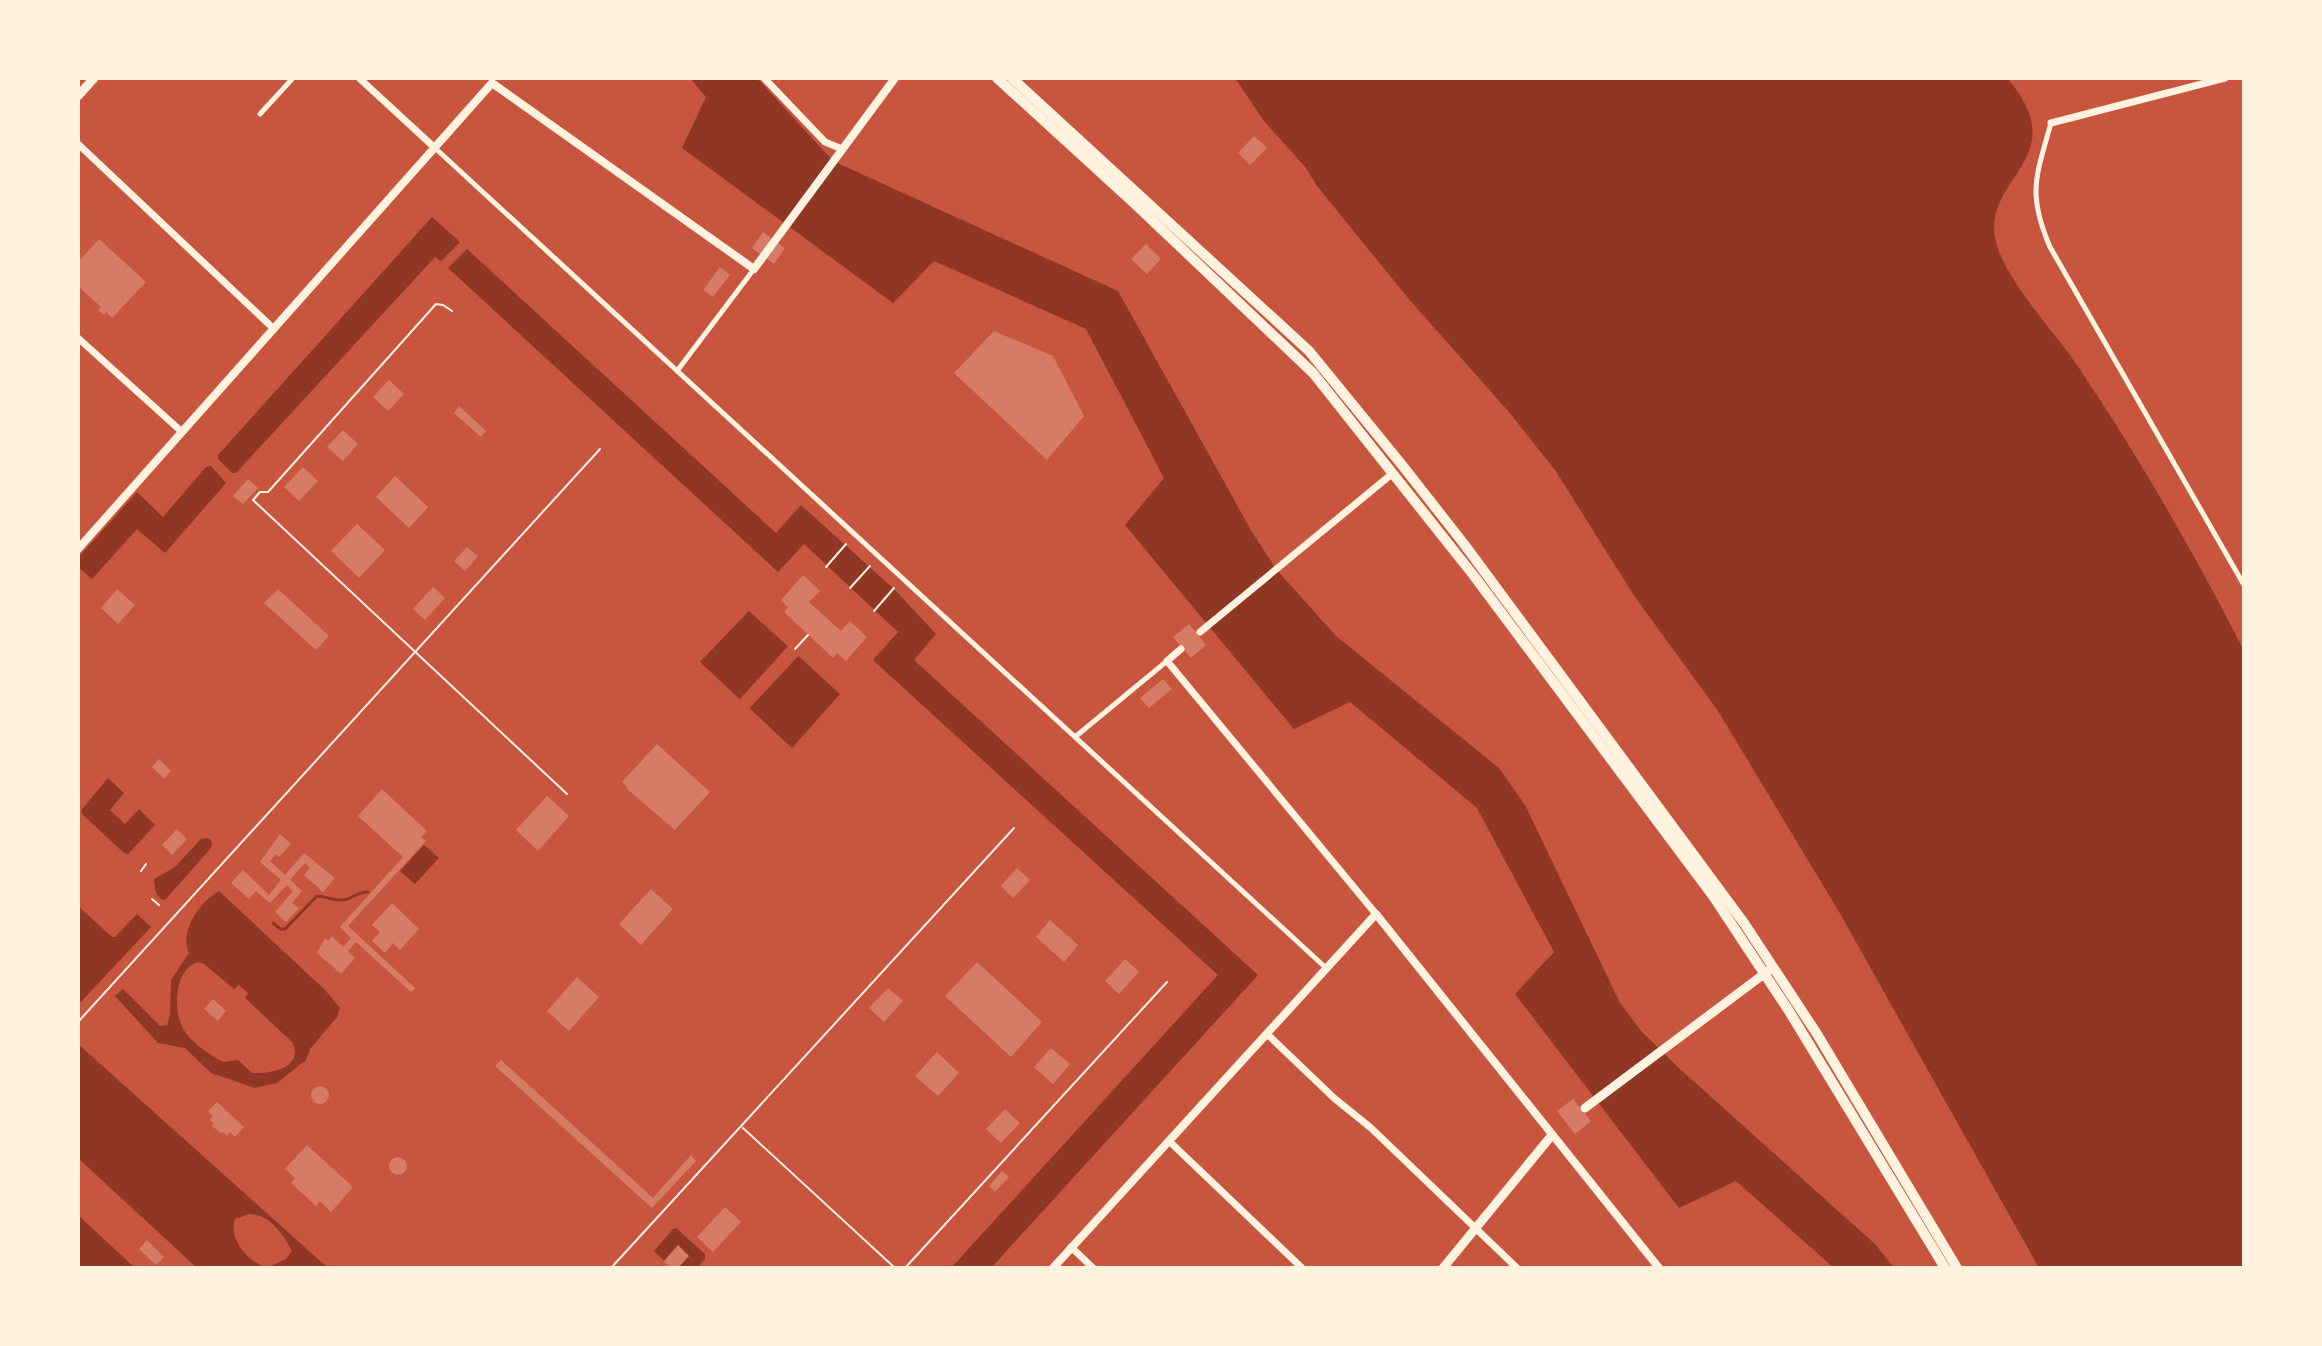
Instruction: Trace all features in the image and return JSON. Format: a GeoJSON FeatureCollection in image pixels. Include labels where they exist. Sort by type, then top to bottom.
{"type":"FeatureCollection","features":[{"type":"Feature","properties":{"kind":"main road"},"geometry":{"type":"LineString","coordinates":[[78,96],[94,78]]}},
{"type":"Feature","properties":{"kind":"main road"},"geometry":{"type":"LineString","coordinates":[[997,78],[1295,353],[1464,544],[1671,822],[1769,971],[1945,1268]]}},
{"type":"Feature","properties":{"kind":"main road"},"geometry":{"type":"LineString","coordinates":[[1012,78],[1309,351],[1397,469]]}},
{"type":"Feature","properties":{"kind":"main road"},"geometry":{"type":"LineString","coordinates":[[1585,1108],[1769,971]]}},
{"type":"Feature","properties":{"kind":"main road"},"geometry":{"type":"LineString","coordinates":[[1769,971],[1817,1034],[1957,1268]]}},
{"type":"Feature","properties":{"kind":"main road"},"geometry":{"type":"LineString","coordinates":[[1443,1268],[1552,1135]]}},
{"type":"Feature","properties":{"kind":"street"},"geometry":{"type":"LineString","coordinates":[[260,114],[293,78]]}},
{"type":"Feature","properties":{"kind":"street"},"geometry":{"type":"LineString","coordinates":[[359,78],[1327,968]]}},
{"type":"Feature","properties":{"kind":"street"},"geometry":{"type":"LineString","coordinates":[[764,78],[825,142],[839,152]]}},
{"type":"Feature","properties":{"kind":"street"},"geometry":{"type":"LineString","coordinates":[[677,371],[892,82],[881,78]]}},
{"type":"Feature","properties":{"kind":"street"},"geometry":{"type":"LineString","coordinates":[[2225,78],[2051,123],[2035,192],[2042,228],[2050,247],[2244,585]]}},
{"type":"Feature","properties":{"kind":"street"},"geometry":{"type":"LineString","coordinates":[[78,549],[435,148],[489,81],[754,269]]}},
{"type":"Feature","properties":{"kind":"street"},"geometry":{"type":"LineString","coordinates":[[78,144],[274,329]]}},
{"type":"Feature","properties":{"kind":"street"},"geometry":{"type":"LineString","coordinates":[[78,338],[182,432]]}},
{"type":"Feature","properties":{"kind":"street"},"geometry":{"type":"LineString","coordinates":[[1200,632],[1397,469]]}},
{"type":"Feature","properties":{"kind":"street"},"geometry":{"type":"LineString","coordinates":[[1075,737],[1181,649]]}},
{"type":"Feature","properties":{"kind":"street"},"geometry":{"type":"LineString","coordinates":[[1167,661],[1376,914],[1659,1268]]}},
{"type":"Feature","properties":{"kind":"street"},"geometry":{"type":"LineString","coordinates":[[1053,1268],[1376,914]]}},
{"type":"Feature","properties":{"kind":"street"},"geometry":{"type":"LineString","coordinates":[[1267,1034],[1334,1098],[1371,1128],[1517,1268]]}},
{"type":"Feature","properties":{"kind":"street"},"geometry":{"type":"LineString","coordinates":[[1169,1141],[1302,1268]]}},
{"type":"Feature","properties":{"kind":"street"},"geometry":{"type":"LineString","coordinates":[[1071,1247],[1093,1268]]}},
{"type":"Feature","properties":{"kind":"path"},"geometry":{"type":"LineString","coordinates":[[452,311],[436,304],[268,492],[260,492],[253,500],[567,794]]}},
{"type":"Feature","properties":{"kind":"path"},"geometry":{"type":"LineString","coordinates":[[78,1022],[600,449]]}},
{"type":"Feature","properties":{"kind":"path"},"geometry":{"type":"LineString","coordinates":[[826,567],[846,544]]}},
{"type":"Feature","properties":{"kind":"path"},"geometry":{"type":"LineString","coordinates":[[850,588],[870,566]]}},
{"type":"Feature","properties":{"kind":"path"},"geometry":{"type":"LineString","coordinates":[[874,611],[894,588]]}},
{"type":"Feature","properties":{"kind":"path"},"geometry":{"type":"LineString","coordinates":[[795,649],[808,635]]}},
{"type":"Feature","properties":{"kind":"path"},"geometry":{"type":"LineString","coordinates":[[611,1268],[1014,828]]}},
{"type":"Feature","properties":{"kind":"path"},"geometry":{"type":"LineString","coordinates":[[141,871],[146,864]]}},
{"type":"Feature","properties":{"kind":"path"},"geometry":{"type":"LineString","coordinates":[[152,899],[159,905]]}},
{"type":"Feature","properties":{"kind":"path"},"geometry":{"type":"LineString","coordinates":[[905,1268],[1167,982]]}},
{"type":"Feature","properties":{"kind":"path"},"geometry":{"type":"LineString","coordinates":[[742,1127],[895,1268]]}},
{"type":"Feature","properties":{"kind":"shaded area"},"geometry":{"type":"Polygon","coordinates":[[[690,78],[757,78],[833,161],[1118,291],[1252,532],[1276,569],[1336,636],[1499,768],[1525,805],[1620,1003],[1642,1032],[1876,1245],[1894,1268],[1834,1268],[1736,1181],[1679,1208],[1515,994],[1554,952],[1477,808],[1350,702],[1294,729],[1125,525],[1164,478],[1086,329],[934,261],[893,303],[682,148],[706,97],[690,78]]]}},
{"type":"Feature","properties":{"kind":"shaded area"},"geometry":{"type":"Polygon","coordinates":[[[1235,78],[2007,78],[2027,107],[2033,131],[2029,151],[1998,207],[1994,228],[2000,254],[2016,284],[2079,368],[2124,437],[2244,651],[2244,1268],[2039,1268],[1838,910],[1718,711],[1635,597],[1555,470],[1509,412],[1408,298],[1317,186],[1306,168],[1264,121],[1235,78]]]}},
{"type":"Feature","properties":{"kind":"shaded area"},"geometry":{"type":"Polygon","coordinates":[[[432,217],[460,242],[441,261],[435,257],[236,473],[232,473],[218,459],[218,455],[432,217]]]}},
{"type":"Feature","properties":{"kind":"shaded area"},"geometry":{"type":"Polygon","coordinates":[[[467,249],[776,533],[801,505],[896,591],[936,634],[914,660],[1258,975],[991,1268],[951,1268],[1218,975],[873,660],[898,632],[804,544],[778,572],[448,268],[467,249]]]}},
{"type":"Feature","properties":{"kind":"shaded area"},"geometry":{"type":"Polygon","coordinates":[[[211,466],[226,483],[165,553],[137,529],[92,579],[78,567],[78,558],[137,492],[163,517],[206,467],[211,466]]]}},
{"type":"Feature","properties":{"kind":"shaded area"},"geometry":{"type":"Polygon","coordinates":[[[749,611],[840,694],[792,748],[700,662],[749,611]]]}},
{"type":"Feature","properties":{"kind":"shaded area"},"geometry":{"type":"Polygon","coordinates":[[[108,778],[124,793],[110,810],[125,824],[139,809],[155,825],[128,854],[82,814],[82,809],[108,778]]]}},
{"type":"Feature","properties":{"kind":"shaded area"},"geometry":{"type":"Polygon","coordinates":[[[208,838],[212,842],[211,848],[165,900],[159,897],[154,879],[175,867],[201,839],[208,838]]]}},
{"type":"Feature","properties":{"kind":"shaded area"},"geometry":{"type":"Polygon","coordinates":[[[424,845],[439,858],[415,884],[400,871],[424,845]]]}},
{"type":"Feature","properties":{"kind":"shaded area"},"geometry":{"type":"Polygon","coordinates":[[[219,891],[325,990],[340,1008],[337,1017],[310,1049],[306,1060],[277,1083],[255,1088],[211,1073],[185,1048],[158,1043],[115,996],[123,989],[160,1026],[167,1025],[171,980],[189,953],[189,927],[219,891]],[[198,962],[191,966],[178,988],[177,1008],[188,1036],[223,1062],[238,1060],[252,1073],[284,1068],[294,1058],[292,1042],[245,998],[248,993],[239,985],[234,989],[198,962]]]}},
{"type":"Feature","properties":{"kind":"shaded area"},"geometry":{"type":"Polygon","coordinates":[[[78,906],[112,937],[137,914],[151,927],[78,1005],[78,906]]]}},
{"type":"Feature","properties":{"kind":"shaded area"},"geometry":{"type":"Polygon","coordinates":[[[78,1044],[328,1268],[266,1268],[197,1268],[78,1158],[78,1044]],[[249,1214],[235,1219],[234,1234],[246,1255],[266,1268],[286,1259],[292,1251],[269,1221],[249,1214]]]}},
{"type":"Feature","properties":{"kind":"shaded area"},"geometry":{"type":"Polygon","coordinates":[[[78,1215],[135,1268],[80,1268],[78,1215]]]}},
{"type":"Feature","properties":{"kind":"shaded area"},"geometry":{"type":"Polygon","coordinates":[[[676,1228],[705,1254],[705,1259],[697,1268],[672,1268],[654,1251],[676,1228]]]}},
{"type":"Feature","properties":{"kind":"pier"},"geometry":{"type":"Polygon","coordinates":[[[791,643],[801,653],[747,711],[737,702],[791,643]]]}},
{"type":"Feature","properties":{"kind":"building"},"geometry":{"type":"Polygon","coordinates":[[[1254,136],[1267,148],[1250,165],[1238,153],[1254,136]]]}},
{"type":"Feature","properties":{"kind":"building"},"geometry":{"type":"Polygon","coordinates":[[[763,232],[785,248],[774,264],[752,248],[763,232]]]}},
{"type":"Feature","properties":{"kind":"building"},"geometry":{"type":"Polygon","coordinates":[[[99,239],[146,282],[112,318],[98,310],[101,307],[78,286],[78,262],[99,239]]]}},
{"type":"Feature","properties":{"kind":"building"},"geometry":{"type":"Polygon","coordinates":[[[1146,244],[1161,259],[1147,274],[1131,259],[1146,244]]]}},
{"type":"Feature","properties":{"kind":"building"},"geometry":{"type":"Polygon","coordinates":[[[720,267],[730,275],[713,297],[703,290],[720,267]]]}},
{"type":"Feature","properties":{"kind":"building"},"geometry":{"type":"Polygon","coordinates":[[[994,331],[1053,356],[1084,416],[1047,460],[954,373],[994,331]]]}},
{"type":"Feature","properties":{"kind":"building"},"geometry":{"type":"Polygon","coordinates":[[[389,380],[404,394],[388,411],[373,397],[389,380]]]}},
{"type":"Feature","properties":{"kind":"building"},"geometry":{"type":"Polygon","coordinates":[[[459,406],[486,431],[481,437],[454,413],[459,406]]]}},
{"type":"Feature","properties":{"kind":"building"},"geometry":{"type":"Polygon","coordinates":[[[343,430],[358,444],[343,461],[327,447],[343,430]]]}},
{"type":"Feature","properties":{"kind":"building"},"geometry":{"type":"Polygon","coordinates":[[[303,467],[318,481],[299,501],[284,487],[303,467]]]}},
{"type":"Feature","properties":{"kind":"building"},"geometry":{"type":"Polygon","coordinates":[[[395,476],[428,507],[409,528],[376,497],[395,476]]]}},
{"type":"Feature","properties":{"kind":"building"},"geometry":{"type":"Polygon","coordinates":[[[248,479],[258,488],[243,504],[233,496],[248,479]]]}},
{"type":"Feature","properties":{"kind":"building"},"geometry":{"type":"Polygon","coordinates":[[[357,524],[385,550],[359,578],[331,551],[357,524]]]}},
{"type":"Feature","properties":{"kind":"building"},"geometry":{"type":"Polygon","coordinates":[[[467,547],[478,556],[465,571],[454,561],[467,547]]]}},
{"type":"Feature","properties":{"kind":"building"},"geometry":{"type":"Polygon","coordinates":[[[803,575],[820,591],[809,602],[841,631],[850,621],[867,637],[846,661],[837,653],[833,658],[784,612],[788,607],[781,600],[803,575]]]}},
{"type":"Feature","properties":{"kind":"building"},"geometry":{"type":"Polygon","coordinates":[[[433,587],[445,598],[425,620],[413,609],[433,587]]]}},
{"type":"Feature","properties":{"kind":"building"},"geometry":{"type":"Polygon","coordinates":[[[117,589],[135,605],[118,624],[101,608],[117,589]]]}},
{"type":"Feature","properties":{"kind":"building"},"geometry":{"type":"Polygon","coordinates":[[[278,589],[329,636],[316,650],[264,603],[278,589]]]}},
{"type":"Feature","properties":{"kind":"building"},"geometry":{"type":"Polygon","coordinates":[[[1189,624],[1206,645],[1191,658],[1173,637],[1189,624]]]}},
{"type":"Feature","properties":{"kind":"building"},"geometry":{"type":"Polygon","coordinates":[[[1163,679],[1172,689],[1149,708],[1140,698],[1163,679]]]}},
{"type":"Feature","properties":{"kind":"building"},"geometry":{"type":"Polygon","coordinates":[[[657,744],[710,792],[675,830],[622,782],[657,744]]]}},
{"type":"Feature","properties":{"kind":"building"},"geometry":{"type":"Polygon","coordinates":[[[159,759],[171,771],[164,779],[152,767],[159,759]]]}},
{"type":"Feature","properties":{"kind":"building"},"geometry":{"type":"Polygon","coordinates":[[[382,789],[427,831],[421,837],[426,841],[348,926],[415,988],[411,992],[356,942],[348,951],[355,958],[341,974],[317,953],[325,938],[328,941],[332,936],[343,947],[351,938],[340,927],[403,857],[358,816],[382,789]]]}},
{"type":"Feature","properties":{"kind":"building"},"geometry":{"type":"Polygon","coordinates":[[[547,796],[569,816],[538,851],[516,830],[547,796]]]}},
{"type":"Feature","properties":{"kind":"building"},"geometry":{"type":"Polygon","coordinates":[[[177,829],[187,839],[172,855],[162,845],[177,829]]]}},
{"type":"Feature","properties":{"kind":"building"},"geometry":{"type":"Polygon","coordinates":[[[280,834],[291,844],[279,857],[276,854],[270,861],[285,875],[304,853],[335,878],[323,892],[304,875],[310,868],[305,863],[290,880],[302,891],[292,903],[299,908],[286,922],[275,912],[293,891],[287,885],[270,903],[256,891],[249,899],[231,883],[243,870],[269,895],[281,880],[260,862],[280,834]]]}},
{"type":"Feature","properties":{"kind":"building"},"geometry":{"type":"Polygon","coordinates":[[[1017,868],[1030,880],[1013,898],[1001,886],[1017,868]]]}},
{"type":"Feature","properties":{"kind":"building"},"geometry":{"type":"Polygon","coordinates":[[[651,889],[673,909],[641,945],[619,924],[651,889]]]}},
{"type":"Feature","properties":{"kind":"building"},"geometry":{"type":"Polygon","coordinates":[[[392,903],[419,929],[400,950],[393,943],[385,953],[372,941],[380,932],[372,925],[392,903]]]}},
{"type":"Feature","properties":{"kind":"building"},"geometry":{"type":"Polygon","coordinates":[[[1050,920],[1078,945],[1064,962],[1036,937],[1050,920]]]}},
{"type":"Feature","properties":{"kind":"building"},"geometry":{"type":"Polygon","coordinates":[[[1125,959],[1139,972],[1119,994],[1105,981],[1125,959]]]}},
{"type":"Feature","properties":{"kind":"building"},"geometry":{"type":"Polygon","coordinates":[[[977,962],[1042,1022],[1011,1057],[945,996],[977,962]]]}},
{"type":"Feature","properties":{"kind":"building"},"geometry":{"type":"Polygon","coordinates":[[[577,977],[599,997],[569,1031],[547,1011],[577,977]]]}},
{"type":"Feature","properties":{"kind":"building"},"geometry":{"type":"Polygon","coordinates":[[[888,988],[903,1001],[884,1022],[869,1008],[888,988]]]}},
{"type":"Feature","properties":{"kind":"building"},"geometry":{"type":"Polygon","coordinates":[[[213,999],[226,1011],[218,1021],[204,1009],[213,999]]]}},
{"type":"Feature","properties":{"kind":"building"},"geometry":{"type":"Polygon","coordinates":[[[1051,1048],[1070,1064],[1053,1084],[1034,1067],[1051,1048]]]}},
{"type":"Feature","properties":{"kind":"building"},"geometry":{"type":"Polygon","coordinates":[[[937,1052],[959,1073],[938,1096],[915,1076],[937,1052]]]}},
{"type":"Feature","properties":{"kind":"building"},"geometry":{"type":"Polygon","coordinates":[[[501,1060],[653,1198],[691,1155],[696,1161],[652,1208],[495,1066],[501,1060]]]}},
{"type":"Feature","properties":{"kind":"building"},"geometry":{"type":"Polygon","coordinates":[[[320,1086],[329,1095],[320,1104],[311,1095],[320,1086]]]}},
{"type":"Feature","properties":{"kind":"building"},"geometry":{"type":"Polygon","coordinates":[[[1573,1099],[1591,1121],[1575,1134],[1557,1111],[1573,1099]]]}},
{"type":"Feature","properties":{"kind":"building"},"geometry":{"type":"Polygon","coordinates":[[[217,1102],[244,1127],[235,1137],[230,1132],[227,1136],[222,1134],[212,1126],[214,1124],[210,1120],[213,1116],[208,1111],[217,1102]]]}},
{"type":"Feature","properties":{"kind":"building"},"geometry":{"type":"Polygon","coordinates":[[[1005,1109],[1020,1123],[1001,1143],[986,1129],[1005,1109]]]}},
{"type":"Feature","properties":{"kind":"building"},"geometry":{"type":"Polygon","coordinates":[[[307,1145],[353,1187],[331,1212],[320,1201],[316,1206],[291,1183],[295,1178],[285,1169],[307,1145]]]}},
{"type":"Feature","properties":{"kind":"building"},"geometry":{"type":"Polygon","coordinates":[[[398,1157],[407,1166],[398,1175],[389,1166],[398,1157]]]}},
{"type":"Feature","properties":{"kind":"building"},"geometry":{"type":"Polygon","coordinates":[[[1002,1171],[1009,1177],[995,1192],[989,1186],[1002,1171]]]}},
{"type":"Feature","properties":{"kind":"building"},"geometry":{"type":"Polygon","coordinates":[[[725,1207],[741,1222],[713,1252],[697,1237],[725,1207]]]}},
{"type":"Feature","properties":{"kind":"building"},"geometry":{"type":"Polygon","coordinates":[[[147,1240],[164,1257],[156,1265],[139,1249],[147,1240]]]}},
{"type":"Feature","properties":{"kind":"building"},"geometry":{"type":"Polygon","coordinates":[[[678,1245],[689,1256],[678,1268],[671,1268],[664,1261],[678,1245]]]}},
{"type":"Feature","properties":{"kind":"waterway"},"geometry":{"type":"LineString","coordinates":[[273,923],[285,929],[317,896],[343,900],[368,892]]}}]}
